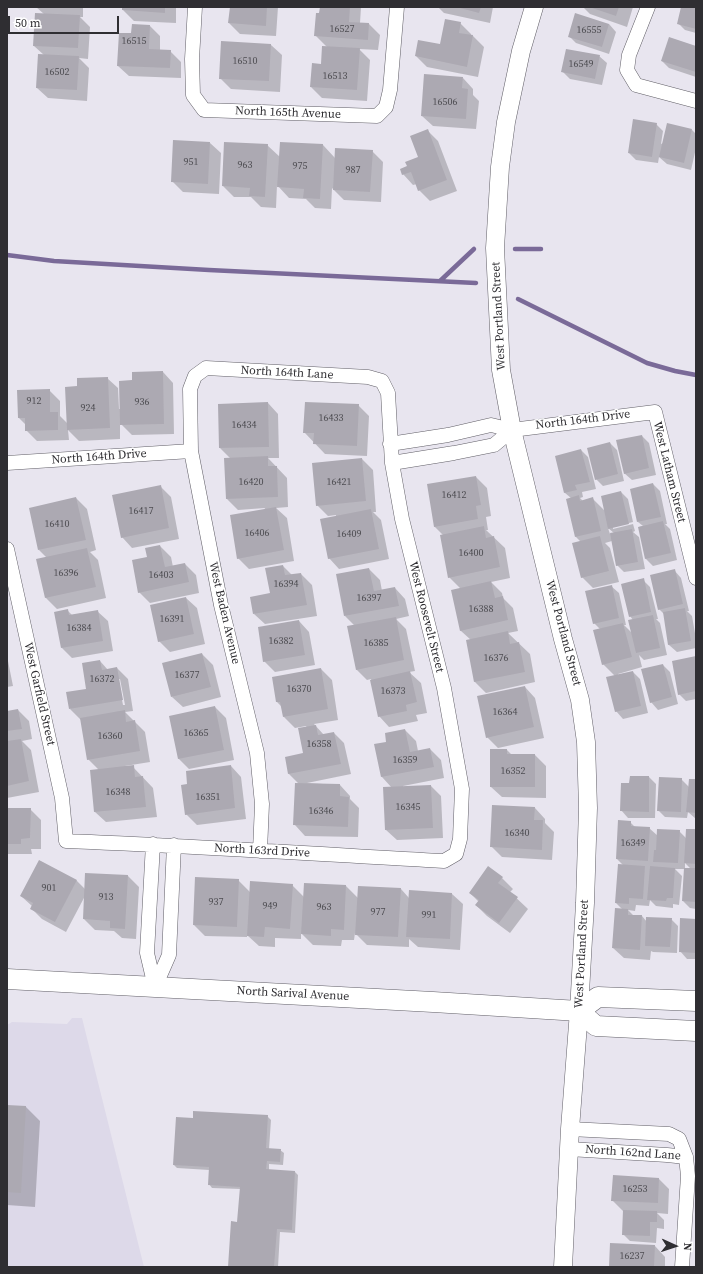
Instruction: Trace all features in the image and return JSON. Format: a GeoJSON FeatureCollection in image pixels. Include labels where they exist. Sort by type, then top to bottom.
{"type":"FeatureCollection","features":[{"type":"Feature","properties":{"kind":"main road","name":"North Sarival Avenue"},"geometry":{"type":"LineString","coordinates":[[7,979],[433,1002],[579,1012]]}},
{"type":"Feature","properties":{"kind":"main road"},"geometry":{"type":"LineString","coordinates":[[696,1001],[598,997],[579,1012],[596,1026],[696,1031]]}},
{"type":"Feature","properties":{"kind":"street","name":"North 165th Avenue"},"geometry":{"type":"LineString","coordinates":[[195,7],[192,59],[193,96],[204,110],[377,116],[386,107],[390,90],[397,7]]}},
{"type":"Feature","properties":{"kind":"street","name":"West Portland Street"},"geometry":{"type":"LineString","coordinates":[[534,7],[521,51],[506,122],[500,167],[495,248],[501,370],[512,430],[563,639],[580,700],[586,742],[588,808],[579,1012],[570,1129],[563,1267]]}},
{"type":"Feature","properties":{"kind":"street"},"geometry":{"type":"LineString","coordinates":[[648,7],[629,55],[627,70],[636,85],[696,101]]}},
{"type":"Feature","properties":{"kind":"street","name":"North 164th Lane"},"geometry":{"type":"LineString","coordinates":[[195,376],[206,368],[368,377],[382,381]]}},
{"type":"Feature","properties":{"kind":"street","name":"West Baden Avenue"},"geometry":{"type":"LineString","coordinates":[[195,376],[190,389],[191,451],[221,605],[257,753],[262,804],[260,851]]}},
{"type":"Feature","properties":{"kind":"street","name":"West Roosevelt Street"},"geometry":{"type":"LineString","coordinates":[[382,381],[388,393],[392,463],[402,519],[444,688],[462,789],[460,839],[456,854]]}},
{"type":"Feature","properties":{"kind":"street","name":"North 164th Drive"},"geometry":{"type":"LineString","coordinates":[[390,444],[491,425],[512,430],[654,412]]}},
{"type":"Feature","properties":{"kind":"street","name":"West Latham Street"},"geometry":{"type":"LineString","coordinates":[[654,412],[692,544],[696,578]]}},
{"type":"Feature","properties":{"kind":"street"},"geometry":{"type":"LineString","coordinates":[[392,463],[454,454],[494,445],[512,430]]}},
{"type":"Feature","properties":{"kind":"street","name":"North 164th Drive"},"geometry":{"type":"LineString","coordinates":[[7,464],[191,451]]}},
{"type":"Feature","properties":{"kind":"street","name":"West Garfield Street"},"geometry":{"type":"LineString","coordinates":[[7,549],[62,798],[66,841]]}},
{"type":"Feature","properties":{"kind":"street","name":"North 163rd Drive"},"geometry":{"type":"LineString","coordinates":[[66,841],[174,845],[444,861],[456,854]]}},
{"type":"Feature","properties":{"kind":"street"},"geometry":{"type":"LineString","coordinates":[[153,844],[147,953],[155,987]]}},
{"type":"Feature","properties":{"kind":"street"},"geometry":{"type":"LineString","coordinates":[[155,987],[169,955],[174,845]]}},
{"type":"Feature","properties":{"kind":"street","name":"North 162nd Lane"},"geometry":{"type":"LineString","coordinates":[[570,1129],[669,1134],[679,1139],[686,1157]]}},
{"type":"Feature","properties":{"kind":"street","name":"North 162nd Lane"},"geometry":{"type":"LineString","coordinates":[[569,1149],[667,1154],[686,1157]]}},
{"type":"Feature","properties":{"kind":"street"},"geometry":{"type":"LineString","coordinates":[[682,1267],[688,1176],[686,1157]]}},
{"type":"Feature","properties":{"kind":"shaded area"},"geometry":{"type":"Polygon","coordinates":[[[72,1018],[82,1018],[144,1267],[7,1267],[7,1025],[12,1022],[67,1024],[72,1018]]]}},
{"type":"Feature","properties":{"kind":"building"},"geometry":{"type":"Polygon","coordinates":[[[122,7],[165,7],[165,13],[122,10],[122,7]]]}},
{"type":"Feature","properties":{"kind":"building"},"geometry":{"type":"Polygon","coordinates":[[[230,7],[267,7],[266,26],[228,23],[230,7]]]}},
{"type":"Feature","properties":{"kind":"building"},"geometry":{"type":"Polygon","coordinates":[[[320,7],[350,7],[349,22],[369,23],[368,40],[314,36],[316,13],[319,13],[320,7]]]}},
{"type":"Feature","properties":{"kind":"building"},"geometry":{"type":"Polygon","coordinates":[[[456,7],[481,7],[479,13],[456,7]]]}},
{"type":"Feature","properties":{"kind":"building"},"geometry":{"type":"Polygon","coordinates":[[[589,7],[619,7],[616,16],[589,7]]]}},
{"type":"Feature","properties":{"kind":"building"},"geometry":{"type":"Polygon","coordinates":[[[681,7],[696,7],[696,29],[677,24],[681,7]]]}},
{"type":"Feature","properties":{"kind":"building"},"geometry":{"type":"Polygon","coordinates":[[[35,13],[80,15],[78,48],[33,46],[35,13]]]}},
{"type":"Feature","properties":{"kind":"building"},"geometry":{"type":"Polygon","coordinates":[[[575,13],[609,24],[602,47],[568,37],[575,13]]]}},
{"type":"Feature","properties":{"kind":"building"},"geometry":{"type":"Polygon","coordinates":[[[445,19],[461,22],[459,33],[473,35],[467,67],[415,56],[418,40],[440,44],[445,19]]]}},
{"type":"Feature","properties":{"kind":"building"},"geometry":{"type":"Polygon","coordinates":[[[132,24],[150,25],[149,49],[171,50],[170,68],[117,66],[119,33],[131,33],[132,24]]]}},
{"type":"Feature","properties":{"kind":"building"},"geometry":{"type":"Polygon","coordinates":[[[669,37],[696,46],[696,72],[661,61],[669,37]]]}},
{"type":"Feature","properties":{"kind":"building"},"geometry":{"type":"Polygon","coordinates":[[[221,41],[271,44],[269,81],[219,79],[221,41]]]}},
{"type":"Feature","properties":{"kind":"building"},"geometry":{"type":"Polygon","coordinates":[[[322,46],[360,48],[357,90],[310,87],[312,63],[321,64],[322,46]]]}},
{"type":"Feature","properties":{"kind":"building"},"geometry":{"type":"Polygon","coordinates":[[[566,49],[600,55],[595,79],[561,72],[566,49]]]}},
{"type":"Feature","properties":{"kind":"building"},"geometry":{"type":"Polygon","coordinates":[[[38,54],[79,56],[77,90],[36,88],[38,54]]]}},
{"type":"Feature","properties":{"kind":"building"},"geometry":{"type":"Polygon","coordinates":[[[424,74],[463,77],[462,88],[468,89],[466,119],[421,116],[424,74]]]}},
{"type":"Feature","properties":{"kind":"building"},"geometry":{"type":"Polygon","coordinates":[[[633,119],[657,123],[652,157],[628,153],[633,119]]]}},
{"type":"Feature","properties":{"kind":"building"},"geometry":{"type":"Polygon","coordinates":[[[667,123],[692,129],[684,163],[659,157],[667,123]]]}},
{"type":"Feature","properties":{"kind":"building"},"geometry":{"type":"Polygon","coordinates":[[[428,129],[447,180],[418,191],[411,172],[402,175],[400,169],[407,166],[405,162],[418,157],[410,136],[428,129]]]}},
{"type":"Feature","properties":{"kind":"building"},"geometry":{"type":"Polygon","coordinates":[[[173,140],[210,142],[208,184],[171,182],[173,140]]]}},
{"type":"Feature","properties":{"kind":"building"},"geometry":{"type":"Polygon","coordinates":[[[224,142],[268,144],[265,197],[249,196],[250,188],[222,186],[224,142]]]}},
{"type":"Feature","properties":{"kind":"building"},"geometry":{"type":"Polygon","coordinates":[[[280,142],[323,144],[320,199],[303,198],[304,189],[277,187],[280,142]]]}},
{"type":"Feature","properties":{"kind":"building"},"geometry":{"type":"Polygon","coordinates":[[[335,148],[373,150],[370,192],[333,190],[335,148]]]}},
{"type":"Feature","properties":{"kind":"building"},"geometry":{"type":"Polygon","coordinates":[[[163,371],[164,424],[120,425],[119,381],[132,380],[132,372],[163,371]]]}},
{"type":"Feature","properties":{"kind":"building"},"geometry":{"type":"Polygon","coordinates":[[[108,377],[110,428],[67,430],[65,387],[77,386],[77,378],[108,377]]]}},
{"type":"Feature","properties":{"kind":"building"},"geometry":{"type":"Polygon","coordinates":[[[50,389],[50,412],[58,412],[58,430],[25,431],[25,418],[18,418],[17,390],[50,389]]]}},
{"type":"Feature","properties":{"kind":"building"},"geometry":{"type":"Polygon","coordinates":[[[268,402],[269,447],[219,448],[218,404],[268,402]]]}},
{"type":"Feature","properties":{"kind":"building"},"geometry":{"type":"Polygon","coordinates":[[[305,402],[359,404],[357,446],[313,444],[314,433],[303,433],[305,402]]]}},
{"type":"Feature","properties":{"kind":"building"},"geometry":{"type":"Polygon","coordinates":[[[642,435],[649,468],[624,474],[616,440],[642,435]]]}},
{"type":"Feature","properties":{"kind":"building"},"geometry":{"type":"Polygon","coordinates":[[[610,442],[618,474],[595,480],[587,448],[610,442]]]}},
{"type":"Feature","properties":{"kind":"building"},"geometry":{"type":"Polygon","coordinates":[[[581,449],[590,482],[575,485],[577,490],[564,493],[555,456],[581,449]]]}},
{"type":"Feature","properties":{"kind":"building"},"geometry":{"type":"Polygon","coordinates":[[[268,456],[268,466],[277,466],[278,497],[226,499],[224,458],[268,456]]]}},
{"type":"Feature","properties":{"kind":"building"},"geometry":{"type":"Polygon","coordinates":[[[362,458],[366,501],[316,506],[312,463],[362,458]]]}},
{"type":"Feature","properties":{"kind":"building"},"geometry":{"type":"Polygon","coordinates":[[[476,476],[481,505],[476,506],[478,519],[434,527],[427,484],[476,476]]]}},
{"type":"Feature","properties":{"kind":"building"},"geometry":{"type":"Polygon","coordinates":[[[653,483],[661,517],[637,522],[630,489],[653,483]]]}},
{"type":"Feature","properties":{"kind":"building"},"geometry":{"type":"Polygon","coordinates":[[[161,485],[169,528],[121,538],[112,495],[161,485]]]}},
{"type":"Feature","properties":{"kind":"building"},"geometry":{"type":"Polygon","coordinates":[[[621,491],[629,524],[608,529],[601,496],[621,491]]]}},
{"type":"Feature","properties":{"kind":"building"},"geometry":{"type":"Polygon","coordinates":[[[579,495],[580,501],[593,497],[601,531],[575,537],[566,499],[579,495]]]}},
{"type":"Feature","properties":{"kind":"building"},"geometry":{"type":"Polygon","coordinates":[[[76,497],[86,540],[38,550],[29,508],[76,497]]]}},
{"type":"Feature","properties":{"kind":"building"},"geometry":{"type":"Polygon","coordinates":[[[276,507],[284,550],[237,559],[230,515],[276,507]]]}},
{"type":"Feature","properties":{"kind":"building"},"geometry":{"type":"Polygon","coordinates":[[[371,509],[379,549],[328,559],[320,519],[371,509]]]}},
{"type":"Feature","properties":{"kind":"building"},"geometry":{"type":"Polygon","coordinates":[[[663,521],[671,553],[645,559],[638,527],[663,521]]]}},
{"type":"Feature","properties":{"kind":"building"},"geometry":{"type":"Polygon","coordinates":[[[484,526],[486,538],[494,536],[500,567],[448,578],[440,535],[484,526]]]}},
{"type":"Feature","properties":{"kind":"building"},"geometry":{"type":"Polygon","coordinates":[[[632,529],[638,562],[616,566],[610,533],[632,529]]]}},
{"type":"Feature","properties":{"kind":"building"},"geometry":{"type":"Polygon","coordinates":[[[600,536],[609,571],[581,578],[572,543],[600,536]]]}},
{"type":"Feature","properties":{"kind":"building"},"geometry":{"type":"Polygon","coordinates":[[[160,545],[165,567],[185,563],[189,582],[138,593],[132,560],[147,557],[145,548],[160,545]]]}},
{"type":"Feature","properties":{"kind":"building"},"geometry":{"type":"Polygon","coordinates":[[[87,548],[96,587],[45,598],[36,559],[87,548]]]}},
{"type":"Feature","properties":{"kind":"building"},"geometry":{"type":"Polygon","coordinates":[[[283,565],[285,575],[301,573],[307,605],[253,614],[250,597],[270,593],[265,568],[283,565]]]}},
{"type":"Feature","properties":{"kind":"building"},"geometry":{"type":"Polygon","coordinates":[[[369,568],[374,591],[395,587],[399,606],[344,616],[336,574],[369,568]]]}},
{"type":"Feature","properties":{"kind":"building"},"geometry":{"type":"Polygon","coordinates":[[[675,569],[683,604],[658,610],[650,575],[675,569]]]}},
{"type":"Feature","properties":{"kind":"building"},"geometry":{"type":"Polygon","coordinates":[[[644,578],[651,612],[629,617],[621,584],[644,578]]]}},
{"type":"Feature","properties":{"kind":"building"},"geometry":{"type":"Polygon","coordinates":[[[491,581],[495,598],[503,596],[508,620],[460,631],[451,590],[491,581]]]}},
{"type":"Feature","properties":{"kind":"building"},"geometry":{"type":"Polygon","coordinates":[[[612,585],[619,618],[593,624],[585,591],[612,585]]]}},
{"type":"Feature","properties":{"kind":"building"},"geometry":{"type":"Polygon","coordinates":[[[186,597],[194,634],[158,642],[150,605],[186,597]]]}},
{"type":"Feature","properties":{"kind":"building"},"geometry":{"type":"Polygon","coordinates":[[[685,608],[691,641],[668,645],[663,612],[685,608]]]}},
{"type":"Feature","properties":{"kind":"building"},"geometry":{"type":"Polygon","coordinates":[[[68,609],[69,615],[98,610],[103,641],[61,648],[54,612],[68,609]]]}},
{"type":"Feature","properties":{"kind":"building"},"geometry":{"type":"Polygon","coordinates":[[[653,615],[660,648],[636,653],[628,620],[653,615]]]}},
{"type":"Feature","properties":{"kind":"building"},"geometry":{"type":"Polygon","coordinates":[[[396,617],[404,660],[356,670],[347,626],[396,617]]]}},
{"type":"Feature","properties":{"kind":"building"},"geometry":{"type":"Polygon","coordinates":[[[299,620],[305,655],[263,662],[258,627],[299,620]]]}},
{"type":"Feature","properties":{"kind":"building"},"geometry":{"type":"Polygon","coordinates":[[[623,623],[632,657],[602,665],[593,630],[623,623]]]}},
{"type":"Feature","properties":{"kind":"building"},"geometry":{"type":"Polygon","coordinates":[[[508,631],[510,644],[519,642],[525,672],[474,682],[466,640],[508,631]]]}},
{"type":"Feature","properties":{"kind":"building"},"geometry":{"type":"Polygon","coordinates":[[[202,653],[211,687],[171,697],[162,663],[202,653]]]}},
{"type":"Feature","properties":{"kind":"building"},"geometry":{"type":"Polygon","coordinates":[[[696,656],[696,691],[678,695],[672,661],[696,656]]]}},
{"type":"Feature","properties":{"kind":"building"},"geometry":{"type":"Polygon","coordinates":[[[100,660],[102,670],[117,667],[123,700],[69,709],[66,692],[86,689],[82,663],[100,660]]]}},
{"type":"Feature","properties":{"kind":"building"},"geometry":{"type":"Polygon","coordinates":[[[663,664],[672,697],[650,703],[641,669],[663,664]]]}},
{"type":"Feature","properties":{"kind":"building"},"geometry":{"type":"Polygon","coordinates":[[[321,668],[328,709],[283,717],[280,702],[276,702],[272,677],[321,668]]]}},
{"type":"Feature","properties":{"kind":"building"},"geometry":{"type":"Polygon","coordinates":[[[410,671],[417,702],[406,705],[407,711],[378,717],[370,680],[410,671]]]}},
{"type":"Feature","properties":{"kind":"building"},"geometry":{"type":"Polygon","coordinates":[[[633,671],[641,706],[615,712],[606,677],[633,671]]]}},
{"type":"Feature","properties":{"kind":"building"},"geometry":{"type":"Polygon","coordinates":[[[525,686],[534,727],[486,738],[477,696],[525,686]]]}},
{"type":"Feature","properties":{"kind":"building"},"geometry":{"type":"Polygon","coordinates":[[[215,706],[224,750],[178,759],[169,716],[215,706]]]}},
{"type":"Feature","properties":{"kind":"building"},"geometry":{"type":"Polygon","coordinates":[[[18,709],[22,729],[7,731],[7,711],[18,709]]]}},
{"type":"Feature","properties":{"kind":"building"},"geometry":{"type":"Polygon","coordinates":[[[125,710],[126,722],[135,720],[140,751],[87,760],[80,718],[125,710]]]}},
{"type":"Feature","properties":{"kind":"building"},"geometry":{"type":"Polygon","coordinates":[[[316,725],[318,735],[334,732],[341,764],[288,774],[285,757],[303,753],[298,728],[316,725]]]}},
{"type":"Feature","properties":{"kind":"building"},"geometry":{"type":"Polygon","coordinates":[[[405,729],[410,752],[430,748],[434,767],[381,777],[374,744],[386,742],[385,733],[405,729]]]}},
{"type":"Feature","properties":{"kind":"building"},"geometry":{"type":"Polygon","coordinates":[[[21,739],[29,781],[7,786],[7,741],[21,739]]]}},
{"type":"Feature","properties":{"kind":"building"},"geometry":{"type":"Polygon","coordinates":[[[490,749],[507,749],[507,754],[535,754],[535,787],[490,787],[490,749]]]}},
{"type":"Feature","properties":{"kind":"building"},"geometry":{"type":"Polygon","coordinates":[[[134,765],[135,777],[143,776],[146,807],[94,812],[90,770],[134,765]]]}},
{"type":"Feature","properties":{"kind":"building"},"geometry":{"type":"Polygon","coordinates":[[[231,765],[235,808],[185,815],[181,785],[187,784],[186,771],[231,765]]]}},
{"type":"Feature","properties":{"kind":"building"},"geometry":{"type":"Polygon","coordinates":[[[630,776],[649,776],[649,812],[620,811],[621,783],[629,783],[630,776]]]}},
{"type":"Feature","properties":{"kind":"building"},"geometry":{"type":"Polygon","coordinates":[[[659,777],[682,778],[681,812],[657,811],[659,777]]]}},
{"type":"Feature","properties":{"kind":"building"},"geometry":{"type":"Polygon","coordinates":[[[689,779],[696,779],[696,813],[686,812],[689,779]]]}},
{"type":"Feature","properties":{"kind":"building"},"geometry":{"type":"Polygon","coordinates":[[[295,783],[340,784],[340,796],[349,797],[348,827],[293,825],[295,783]]]}},
{"type":"Feature","properties":{"kind":"building"},"geometry":{"type":"Polygon","coordinates":[[[431,785],[433,828],[385,830],[383,787],[431,785]]]}},
{"type":"Feature","properties":{"kind":"building"},"geometry":{"type":"Polygon","coordinates":[[[492,805],[535,807],[534,820],[543,820],[542,850],[490,847],[492,805]]]}},
{"type":"Feature","properties":{"kind":"building"},"geometry":{"type":"Polygon","coordinates":[[[7,808],[31,808],[30,838],[21,839],[21,844],[7,844],[7,808]]]}},
{"type":"Feature","properties":{"kind":"building"},"geometry":{"type":"Polygon","coordinates":[[[618,820],[631,821],[631,826],[650,827],[648,861],[616,859],[618,820]]]}},
{"type":"Feature","properties":{"kind":"building"},"geometry":{"type":"Polygon","coordinates":[[[657,829],[680,830],[678,863],[653,862],[654,850],[656,850],[657,829]]]}},
{"type":"Feature","properties":{"kind":"building"},"geometry":{"type":"Polygon","coordinates":[[[686,829],[696,829],[696,864],[684,863],[686,829]]]}},
{"type":"Feature","properties":{"kind":"building"},"geometry":{"type":"Polygon","coordinates":[[[39,860],[77,880],[55,922],[30,909],[33,903],[20,896],[39,860]]]}},
{"type":"Feature","properties":{"kind":"building"},"geometry":{"type":"Polygon","coordinates":[[[618,864],[645,866],[643,899],[629,898],[629,904],[615,903],[618,864]]]}},
{"type":"Feature","properties":{"kind":"building"},"geometry":{"type":"Polygon","coordinates":[[[488,866],[503,877],[498,883],[518,897],[499,923],[475,905],[479,900],[469,893],[488,866]]]}},
{"type":"Feature","properties":{"kind":"building"},"geometry":{"type":"Polygon","coordinates":[[[650,866],[675,868],[673,898],[667,898],[666,901],[647,900],[650,866]]]}},
{"type":"Feature","properties":{"kind":"building"},"geometry":{"type":"Polygon","coordinates":[[[684,868],[696,868],[696,902],[682,901],[684,868]]]}},
{"type":"Feature","properties":{"kind":"building"},"geometry":{"type":"Polygon","coordinates":[[[85,873],[128,875],[125,929],[110,928],[110,921],[83,919],[85,873]]]}},
{"type":"Feature","properties":{"kind":"building"},"geometry":{"type":"Polygon","coordinates":[[[195,877],[239,879],[237,927],[193,925],[195,877]]]}},
{"type":"Feature","properties":{"kind":"building"},"geometry":{"type":"Polygon","coordinates":[[[250,881],[293,884],[290,929],[265,927],[264,937],[247,936],[250,881]]]}},
{"type":"Feature","properties":{"kind":"building"},"geometry":{"type":"Polygon","coordinates":[[[304,883],[346,885],[344,930],[331,929],[331,936],[301,934],[304,883]]]}},
{"type":"Feature","properties":{"kind":"building"},"geometry":{"type":"Polygon","coordinates":[[[358,886],[401,888],[398,937],[355,935],[358,886]]]}},
{"type":"Feature","properties":{"kind":"building"},"geometry":{"type":"Polygon","coordinates":[[[409,890],[452,893],[450,939],[406,937],[409,890]]]}},
{"type":"Feature","properties":{"kind":"building"},"geometry":{"type":"Polygon","coordinates":[[[615,908],[628,909],[628,915],[642,915],[640,950],[612,948],[615,908]]]}},
{"type":"Feature","properties":{"kind":"building"},"geometry":{"type":"Polygon","coordinates":[[[646,917],[672,918],[670,947],[645,946],[646,917]]]}},
{"type":"Feature","properties":{"kind":"building"},"geometry":{"type":"Polygon","coordinates":[[[680,918],[696,919],[696,953],[679,952],[680,918]]]}},
{"type":"Feature","properties":{"kind":"building"},"geometry":{"type":"Polygon","coordinates":[[[7,1105],[26,1106],[21,1193],[7,1192],[7,1105]]]}},
{"type":"Feature","properties":{"kind":"building"},"geometry":{"type":"Polygon","coordinates":[[[193,1111],[268,1115],[266,1148],[281,1149],[280,1162],[267,1161],[266,1169],[295,1171],[292,1230],[277,1229],[274,1267],[228,1267],[231,1221],[237,1222],[240,1187],[208,1185],[209,1167],[173,1165],[176,1117],[193,1118],[193,1111]]]}},
{"type":"Feature","properties":{"kind":"building"},"geometry":{"type":"Polygon","coordinates":[[[613,1175],[659,1178],[658,1203],[611,1201],[613,1175]]]}},
{"type":"Feature","properties":{"kind":"building"},"geometry":{"type":"Polygon","coordinates":[[[623,1210],[657,1211],[657,1222],[650,1222],[650,1236],[622,1235],[623,1210]]]}},
{"type":"Feature","properties":{"kind":"building"},"geometry":{"type":"Polygon","coordinates":[[[610,1243],[655,1245],[654,1267],[609,1267],[610,1243]]]}},
{"type":"Feature","properties":{"kind":"waterway"},"geometry":{"type":"LineString","coordinates":[[440,281],[474,249]]}},
{"type":"Feature","properties":{"kind":"waterway"},"geometry":{"type":"LineString","coordinates":[[515,249],[541,249]]}},
{"type":"Feature","properties":{"kind":"waterway"},"geometry":{"type":"LineString","coordinates":[[7,255],[54,261],[476,283]]}},
{"type":"Feature","properties":{"kind":"waterway"},"geometry":{"type":"LineString","coordinates":[[518,299],[647,363],[696,375]]}}]}
